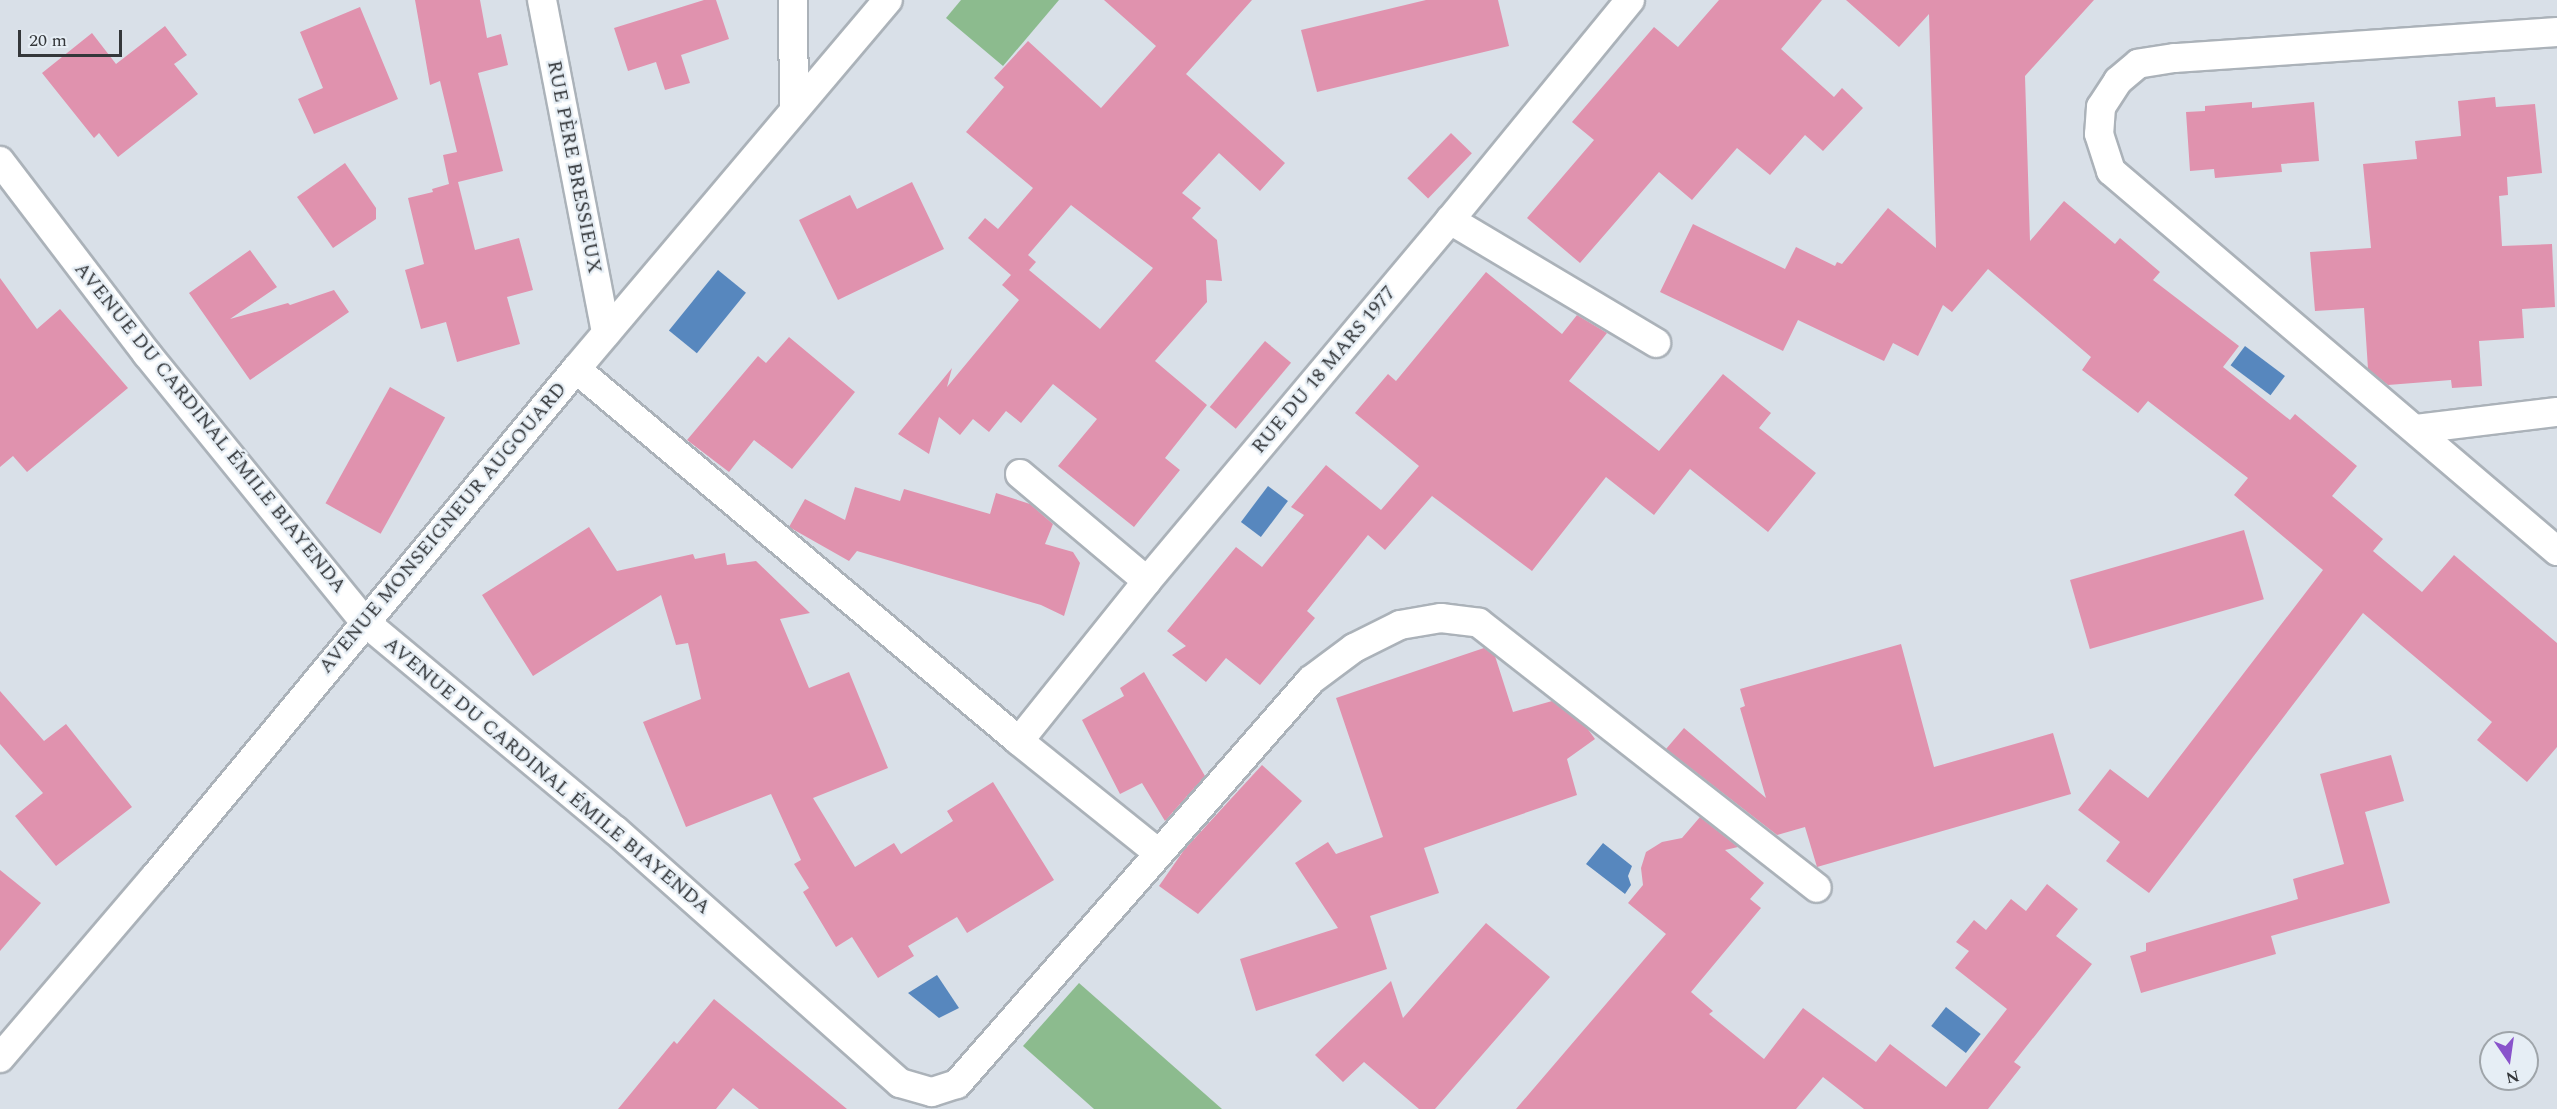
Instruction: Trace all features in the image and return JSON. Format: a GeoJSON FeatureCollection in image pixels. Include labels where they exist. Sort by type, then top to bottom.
{"type":"FeatureCollection","features":[{"type":"Feature","properties":{"kind":"street","name":"RUE PÈRE BRESSIEUX"},"geometry":{"type":"LineString","coordinates":[[542,0],[606,333]]}},
{"type":"Feature","properties":{"kind":"street"},"geometry":{"type":"LineString","coordinates":[[794,0],[794,109]]}},
{"type":"Feature","properties":{"kind":"street","name":"AVENUE MONSEIGNEUR AUGOUARD"},"geometry":{"type":"LineString","coordinates":[[0,1058],[154,878],[606,333],[888,0]]}},
{"type":"Feature","properties":{"kind":"street","name":"RUE DU 18 MARS 1977"},"geometry":{"type":"LineString","coordinates":[[1019,741],[1148,581],[1450,220],[1630,0]]}},
{"type":"Feature","properties":{"kind":"street"},"geometry":{"type":"LineString","coordinates":[[2557,32],[2174,58],[2138,64],[2118,81],[2101,107],[2099,134],[2111,171],[2557,551]]}},
{"type":"Feature","properties":{"kind":"street","name":"AVENUE DU CARDINAL ÉMILE BIAYENDA"},"geometry":{"type":"LineString","coordinates":[[0,161],[147,354],[365,622],[615,830],[900,1083],[932,1092],[957,1084],[1069,957],[1157,852]]}},
{"type":"Feature","properties":{"kind":"street"},"geometry":{"type":"LineString","coordinates":[[1450,220],[1656,343]]}},
{"type":"Feature","properties":{"kind":"street"},"geometry":{"type":"LineString","coordinates":[[576,369],[1019,741],[1157,852],[1311,680],[1354,648],[1400,625],[1441,618],[1479,624],[1817,888]]}},
{"type":"Feature","properties":{"kind":"street"},"geometry":{"type":"LineString","coordinates":[[2416,429],[2557,412]]}},
{"type":"Feature","properties":{"kind":"street"},"geometry":{"type":"LineString","coordinates":[[1020,474],[1148,581]]}},
{"type":"Feature","properties":{"kind":"green space"},"geometry":{"type":"Polygon","coordinates":[[[961,0],[1059,0],[1003,66],[946,18],[961,0]]]}},
{"type":"Feature","properties":{"kind":"green space"},"geometry":{"type":"Polygon","coordinates":[[[1079,983],[1222,1109],[1094,1109],[1023,1046],[1079,983]]]}},
{"type":"Feature","properties":{"kind":"water"},"geometry":{"type":"Polygon","coordinates":[[[718,270],[746,293],[697,353],[669,331],[718,270]]]}},
{"type":"Feature","properties":{"kind":"water"},"geometry":{"type":"Polygon","coordinates":[[[2245,346],[2285,376],[2270,395],[2231,365],[2245,346]]]}},
{"type":"Feature","properties":{"kind":"water"},"geometry":{"type":"Polygon","coordinates":[[[1268,486],[1288,501],[1261,537],[1241,522],[1268,486]]]}},
{"type":"Feature","properties":{"kind":"water"},"geometry":{"type":"Polygon","coordinates":[[[1603,843],[1632,866],[1628,876],[1631,885],[1625,894],[1586,864],[1603,843]]]}},
{"type":"Feature","properties":{"kind":"water"},"geometry":{"type":"Polygon","coordinates":[[[937,975],[959,1008],[939,1018],[908,993],[937,975]]]}},
{"type":"Feature","properties":{"kind":"water"},"geometry":{"type":"Polygon","coordinates":[[[1946,1007],[1981,1034],[1966,1053],[1931,1026],[1946,1007]]]}},
{"type":"Feature","properties":{"kind":"building"},"geometry":{"type":"Polygon","coordinates":[[[415,0],[480,0],[487,38],[501,34],[508,65],[478,73],[503,171],[458,182],[475,250],[519,238],[533,290],[507,297],[520,344],[457,362],[446,322],[421,329],[405,270],[424,264],[408,198],[433,192],[432,189],[449,184],[443,155],[457,152],[440,81],[430,85],[415,0]]]}},
{"type":"Feature","properties":{"kind":"building"},"geometry":{"type":"Polygon","coordinates":[[[704,0],[716,0],[729,39],[681,55],[690,83],[665,90],[656,62],[628,71],[614,28],[704,0]]]}},
{"type":"Feature","properties":{"kind":"building"},"geometry":{"type":"Polygon","coordinates":[[[1104,0],[1252,0],[1186,74],[1285,163],[1260,191],[1219,153],[1182,193],[1201,208],[1192,218],[1217,240],[1222,281],[1206,280],[1207,302],[1155,361],[1207,405],[1165,458],[1180,470],[1134,527],[1058,466],[1097,419],[1053,384],[1021,423],[1006,411],[989,432],[973,419],[960,435],[939,417],[929,454],[898,434],[952,368],[947,387],[1019,300],[1002,285],[1011,275],[968,238],[985,218],[998,229],[1033,188],[966,132],[1004,87],[994,78],[1028,41],[1101,108],[1156,46],[1104,0]],[[1071,205],[1028,255],[1036,262],[1029,270],[1100,329],[1153,268],[1071,205]]]}},
{"type":"Feature","properties":{"kind":"building"},"geometry":{"type":"Polygon","coordinates":[[[1426,0],[1498,0],[1509,46],[1317,92],[1301,30],[1426,0]]]}},
{"type":"Feature","properties":{"kind":"building"},"geometry":{"type":"Polygon","coordinates":[[[1719,0],[1822,0],[1781,49],[1834,97],[1842,88],[1863,108],[1823,151],[1805,135],[1770,175],[1737,148],[1692,200],[1659,172],[1580,263],[1527,218],[1594,140],[1572,122],[1654,27],[1678,47],[1719,0]]]}},
{"type":"Feature","properties":{"kind":"building"},"geometry":{"type":"Polygon","coordinates":[[[1846,0],[2094,0],[2025,76],[2030,241],[2064,201],[2115,244],[2120,238],[2160,272],[2153,280],[2239,346],[2223,367],[2290,420],[2295,414],[2357,466],[2332,496],[2383,539],[2373,551],[2422,592],[2454,555],[2557,643],[2557,747],[2527,782],[2477,740],[2492,722],[2363,613],[2149,893],[2106,861],[2120,842],[2078,810],[2110,769],[2148,798],[2323,570],[2234,495],[2248,478],[2148,401],[2138,413],[2082,370],[2091,357],[1988,269],[1952,312],[1943,305],[1918,356],[1893,343],[1884,361],[1798,320],[1783,351],[1660,292],[1693,224],[1785,269],[1796,247],[1835,266],[1837,262],[1842,264],[1888,208],[1936,248],[1929,14],[1899,47],[1846,0]]]}},
{"type":"Feature","properties":{"kind":"building"},"geometry":{"type":"Polygon","coordinates":[[[360,7],[398,99],[314,134],[298,99],[323,88],[300,32],[360,7]]]}},
{"type":"Feature","properties":{"kind":"building"},"geometry":{"type":"Polygon","coordinates":[[[165,26],[187,55],[174,64],[198,94],[118,157],[99,133],[94,138],[42,73],[92,33],[116,64],[165,26]]]}},
{"type":"Feature","properties":{"kind":"building"},"geometry":{"type":"Polygon","coordinates":[[[2495,97],[2496,107],[2535,104],[2542,173],[2507,177],[2508,195],[2499,196],[2502,246],[2552,244],[2555,307],[2522,309],[2524,338],[2479,341],[2482,386],[2452,388],[2451,380],[2388,385],[2368,369],[2364,308],[2315,311],[2310,252],[2371,248],[2363,164],[2417,159],[2415,141],[2461,136],[2458,101],[2495,97]]]}},
{"type":"Feature","properties":{"kind":"building"},"geometry":{"type":"Polygon","coordinates":[[[2252,102],[2252,108],[2314,102],[2319,161],[2281,164],[2282,172],[2215,178],[2214,169],[2190,171],[2186,112],[2205,111],[2205,106],[2252,102]]]}},
{"type":"Feature","properties":{"kind":"building"},"geometry":{"type":"Polygon","coordinates":[[[1451,133],[1472,153],[1428,198],[1407,178],[1451,133]]]}},
{"type":"Feature","properties":{"kind":"building"},"geometry":{"type":"Polygon","coordinates":[[[345,163],[376,208],[376,219],[333,248],[297,197],[345,163]]]}},
{"type":"Feature","properties":{"kind":"building"},"geometry":{"type":"Polygon","coordinates":[[[912,182],[944,249],[838,300],[799,220],[850,195],[857,209],[912,182]]]}},
{"type":"Feature","properties":{"kind":"building"},"geometry":{"type":"Polygon","coordinates":[[[250,250],[277,287],[230,319],[288,303],[290,305],[334,290],[349,312],[250,380],[189,293],[250,250]]]}},
{"type":"Feature","properties":{"kind":"building"},"geometry":{"type":"Polygon","coordinates":[[[1486,272],[1562,334],[1577,315],[1607,333],[1569,381],[1659,451],[1723,374],[1771,413],[1759,428],[1816,473],[1768,532],[1690,469],[1654,515],[1606,477],[1532,571],[1432,496],[1385,550],[1368,535],[1307,611],[1315,618],[1260,685],[1226,658],[1206,682],[1172,655],[1186,646],[1167,631],[1236,547],[1262,567],[1304,515],[1291,507],[1326,465],[1381,510],[1419,466],[1355,413],[1388,374],[1396,381],[1486,272]]]}},
{"type":"Feature","properties":{"kind":"building"},"geometry":{"type":"Polygon","coordinates":[[[0,278],[37,329],[60,309],[128,388],[27,472],[13,456],[0,467],[0,278]]]}},
{"type":"Feature","properties":{"kind":"building"},"geometry":{"type":"Polygon","coordinates":[[[789,337],[855,392],[792,469],[754,440],[729,472],[687,440],[758,356],[766,363],[789,337]]]}},
{"type":"Feature","properties":{"kind":"building"},"geometry":{"type":"Polygon","coordinates":[[[1265,341],[1291,363],[1236,429],[1210,407],[1265,341]]]}},
{"type":"Feature","properties":{"kind":"building"},"geometry":{"type":"Polygon","coordinates":[[[390,387],[445,418],[381,534],[326,503],[390,387]]]}},
{"type":"Feature","properties":{"kind":"building"},"geometry":{"type":"Polygon","coordinates":[[[855,487],[900,501],[904,489],[990,514],[996,493],[1030,504],[1053,524],[1045,544],[1073,552],[1080,563],[1064,616],[1041,605],[857,551],[849,561],[789,527],[805,499],[845,520],[855,487]]]}},
{"type":"Feature","properties":{"kind":"building"},"geometry":{"type":"Polygon","coordinates":[[[589,527],[617,571],[693,554],[695,559],[725,553],[727,565],[756,561],[810,613],[780,619],[809,688],[849,672],[888,768],[813,798],[855,867],[894,843],[901,854],[953,821],[947,811],[993,782],[1054,880],[967,933],[957,917],[908,946],[914,956],[878,978],[852,937],[836,947],[803,892],[809,888],[794,864],[801,860],[771,794],[686,827],[643,722],[701,699],[688,643],[676,645],[661,595],[533,676],[482,595],[589,527]]]}},
{"type":"Feature","properties":{"kind":"building"},"geometry":{"type":"Polygon","coordinates":[[[2244,530],[2264,599],[2090,649],[2070,580],[2244,530]]]}},
{"type":"Feature","properties":{"kind":"building"},"geometry":{"type":"Polygon","coordinates":[[[1901,644],[1934,767],[2053,733],[2071,794],[1817,867],[1805,827],[1777,835],[1666,749],[1684,728],[1766,798],[1740,708],[1745,706],[1740,689],[1901,644]]]}},
{"type":"Feature","properties":{"kind":"building"},"geometry":{"type":"Polygon","coordinates":[[[1484,648],[1495,656],[1513,712],[1552,701],[1587,728],[1595,739],[1567,759],[1577,795],[1424,848],[1439,893],[1370,916],[1387,969],[1256,1011],[1240,959],[1338,928],[1295,863],[1328,842],[1336,854],[1383,837],[1336,698],[1484,648]]]}},
{"type":"Feature","properties":{"kind":"building"},"geometry":{"type":"Polygon","coordinates":[[[1144,672],[1205,776],[1165,821],[1142,783],[1120,794],[1082,720],[1124,696],[1120,688],[1144,672]]]}},
{"type":"Feature","properties":{"kind":"building"},"geometry":{"type":"Polygon","coordinates":[[[0,691],[44,741],[66,724],[132,807],[56,866],[15,816],[43,793],[0,744],[0,691]]]}},
{"type":"Feature","properties":{"kind":"building"},"geometry":{"type":"Polygon","coordinates":[[[2391,755],[2404,801],[2365,812],[2390,903],[2271,936],[2276,954],[2141,993],[2130,956],[2146,951],[2146,943],[2298,899],[2293,879],[2344,864],[2320,774],[2391,755]]]}},
{"type":"Feature","properties":{"kind":"building"},"geometry":{"type":"Polygon","coordinates":[[[1262,765],[1302,801],[1198,914],[1159,886],[1184,850],[1262,765]]]}},
{"type":"Feature","properties":{"kind":"building"},"geometry":{"type":"Polygon","coordinates":[[[1700,817],[1738,847],[1725,850],[1764,883],[1750,899],[1761,908],[1691,992],[1713,1011],[1709,1014],[1764,1059],[1803,1008],[1876,1062],[1890,1044],[1946,1087],[2007,1009],[1955,968],[1969,951],[1956,942],[1974,920],[1986,930],[2011,899],[2026,911],[2047,884],[2078,909],[2056,936],[2092,964],[2014,1062],[2021,1067],[1988,1109],[1864,1109],[1823,1077],[1796,1109],[1516,1109],[1666,934],[1628,903],[1643,885],[1641,868],[1646,852],[1662,842],[1682,838],[1700,817]]]}},
{"type":"Feature","properties":{"kind":"building"},"geometry":{"type":"Polygon","coordinates":[[[0,870],[41,903],[0,951],[0,870]]]}},
{"type":"Feature","properties":{"kind":"building"},"geometry":{"type":"Polygon","coordinates":[[[1486,923],[1550,977],[1435,1109],[1419,1109],[1364,1062],[1343,1082],[1315,1055],[1391,981],[1403,1018],[1486,923]]]}},
{"type":"Feature","properties":{"kind":"building"},"geometry":{"type":"Polygon","coordinates":[[[714,999],[847,1109],[759,1109],[733,1088],[716,1109],[618,1109],[674,1041],[677,1044],[714,999]]]}}]}
